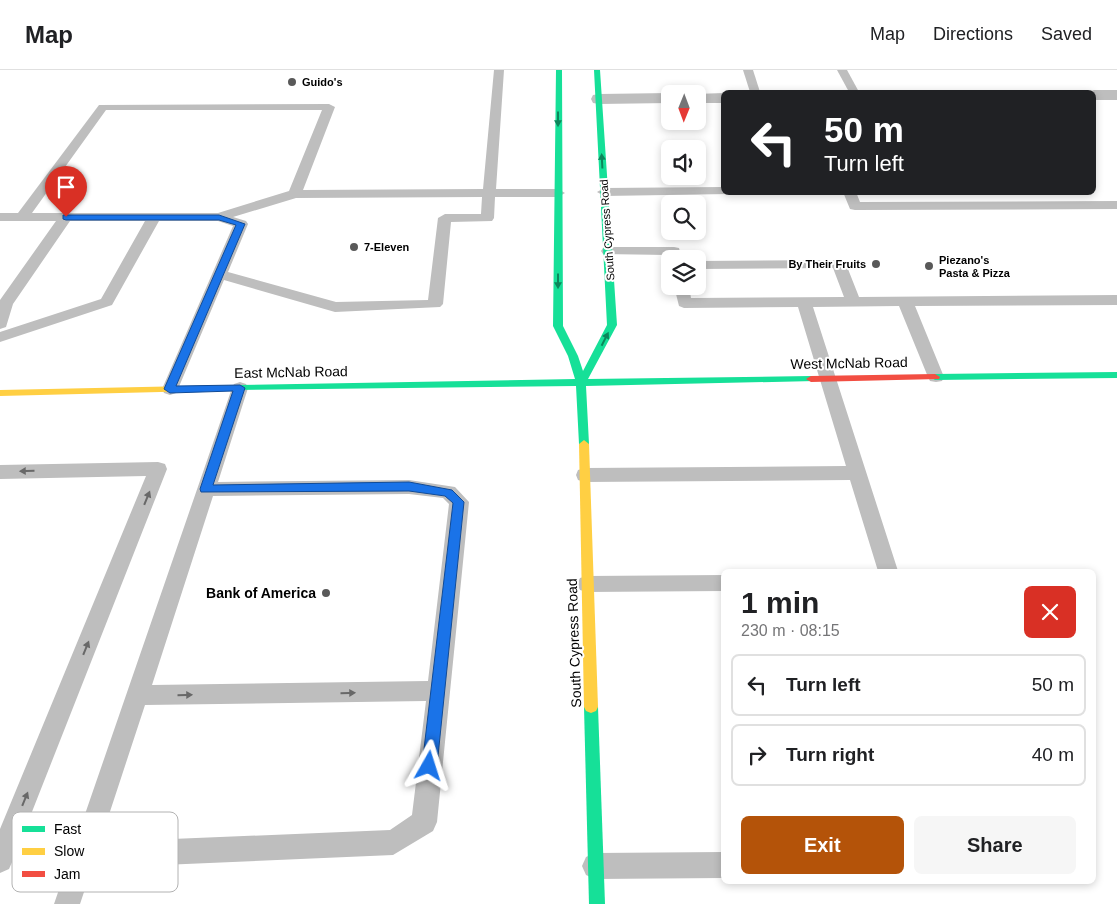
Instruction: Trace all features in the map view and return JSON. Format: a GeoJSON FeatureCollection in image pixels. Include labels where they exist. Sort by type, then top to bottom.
{"type":"FeatureCollection","features":[{"type":"Feature","properties":{"kind":"street","name":"South Cypress Road"},"geometry":{"type":"LineString","coordinates":[[558,70],[558,326],[570,345],[582,382],[596,904]]}},
{"type":"Feature","properties":{"kind":"street","name":"South Cypress Road"},"geometry":{"type":"LineString","coordinates":[[582,382],[612,325],[597,70]]}},
{"type":"Feature","properties":{"kind":"street"},"geometry":{"type":"LineString","coordinates":[[1096,95],[1117,95]]}},
{"type":"Feature","properties":{"kind":"street"},"geometry":{"type":"LineString","coordinates":[[599,98],[661,98]]}},
{"type":"Feature","properties":{"kind":"street"},"geometry":{"type":"LineString","coordinates":[[706,98],[721,98]]}},
{"type":"Feature","properties":{"kind":"street","name":"West McNab Road"},"geometry":{"type":"LineString","coordinates":[[582,382],[1117,375]]}},
{"type":"Feature","properties":{"kind":"street","name":"East McNab Road"},"geometry":{"type":"LineString","coordinates":[[0,393],[582,382]]}},
{"type":"Feature","properties":{"kind":"lane"},"geometry":{"type":"LineString","coordinates":[[219,274],[335,307],[435,304],[445,218],[487,218],[499,70]]}},
{"type":"Feature","properties":{"kind":"lane"},"geometry":{"type":"LineString","coordinates":[[748,70],[754,90]]}},
{"type":"Feature","properties":{"kind":"lane"},"geometry":{"type":"LineString","coordinates":[[842,70],[853,90]]}},
{"type":"Feature","properties":{"kind":"lane"},"geometry":{"type":"LineString","coordinates":[[22,217],[103,107],[329,106],[295,194]]}},
{"type":"Feature","properties":{"kind":"lane"},"geometry":{"type":"LineString","coordinates":[[604,192],[721,190]]}},
{"type":"Feature","properties":{"kind":"lane"},"geometry":{"type":"LineString","coordinates":[[0,217],[219,217],[295,194],[558,193]]}},
{"type":"Feature","properties":{"kind":"lane"},"geometry":{"type":"LineString","coordinates":[[850,195],[855,206],[1117,205]]}},
{"type":"Feature","properties":{"kind":"lane"},"geometry":{"type":"LineString","coordinates":[[0,324],[2,304],[66,217]]}},
{"type":"Feature","properties":{"kind":"lane"},"geometry":{"type":"LineString","coordinates":[[170,389],[241,224],[219,217]]}},
{"type":"Feature","properties":{"kind":"lane"},"geometry":{"type":"LineString","coordinates":[[0,337],[107,302],[154,218]]}},
{"type":"Feature","properties":{"kind":"lane"},"geometry":{"type":"LineString","coordinates":[[608,252],[661,251]]}},
{"type":"Feature","properties":{"kind":"lane"},"geometry":{"type":"LineString","coordinates":[[706,265],[838,264],[854,301]]}},
{"type":"Feature","properties":{"kind":"lane"},"geometry":{"type":"LineString","coordinates":[[683,295],[684,303],[1117,300]]}},
{"type":"Feature","properties":{"kind":"lane"},"geometry":{"type":"LineString","coordinates":[[905,301],[936,377]]}},
{"type":"Feature","properties":{"kind":"lane"},"geometry":{"type":"LineString","coordinates":[[804,302],[887,569]]}},
{"type":"Feature","properties":{"kind":"lane"},"geometry":{"type":"LineString","coordinates":[[97,812],[240,388]]}},
{"type":"Feature","properties":{"kind":"lane"},"geometry":{"type":"LineString","coordinates":[[0,472],[158,469],[19,812]]}},
{"type":"Feature","properties":{"kind":"lane"},"geometry":{"type":"LineString","coordinates":[[584,475],[858,474]]}},
{"type":"Feature","properties":{"kind":"lane"},"geometry":{"type":"LineString","coordinates":[[178,852],[392,842],[424,822],[459,502],[448,492],[409,487],[206,489]]}},
{"type":"Feature","properties":{"kind":"lane"},"geometry":{"type":"LineString","coordinates":[[587,584],[721,583]]}},
{"type":"Feature","properties":{"kind":"lane"},"geometry":{"type":"LineString","coordinates":[[136,695],[437,692]]}},
{"type":"Feature","properties":{"kind":"lane"},"geometry":{"type":"LineString","coordinates":[[0,860],[12,830]]}},
{"type":"Feature","properties":{"kind":"lane"},"geometry":{"type":"LineString","coordinates":[[595,866],[721,865]]}},
{"type":"Feature","properties":{"kind":"lane"},"geometry":{"type":"LineString","coordinates":[[66,904],[70,892]]}},
{"type":"Feature","properties":{"kind":"traffic: fast"},"geometry":{"type":"LineString","coordinates":[[559,70],[558,326],[567,341],[578,370],[582,397],[584,444]]}},
{"type":"Feature","properties":{"kind":"traffic: fast"},"geometry":{"type":"LineString","coordinates":[[582,382],[612,325],[597,70]]}},
{"type":"Feature","properties":{"kind":"traffic: fast"},"geometry":{"type":"LineString","coordinates":[[935,377],[1117,375]]}},
{"type":"Feature","properties":{"kind":"traffic: fast"},"geometry":{"type":"LineString","coordinates":[[237,388],[811,379]]}},
{"type":"Feature","properties":{"kind":"traffic: fast"},"geometry":{"type":"LineString","coordinates":[[591,707],[597,904]]}},
{"type":"Feature","properties":{"kind":"traffic: slow"},"geometry":{"type":"LineString","coordinates":[[0,393],[237,388]]}},
{"type":"Feature","properties":{"kind":"traffic: slow"},"geometry":{"type":"LineString","coordinates":[[584,444],[591,707]]}},
{"type":"Feature","properties":{"kind":"traffic: jam"},"geometry":{"type":"LineString","coordinates":[[811,379],[935,377]]}},
{"type":"Feature","properties":{"kind":"place","name":"Guido's"},"geometry":{"type":"Point","coordinates":[292,82]}},
{"type":"Feature","properties":{"kind":"place","name":"7-Eleven"},"geometry":{"type":"Point","coordinates":[354,247]}},
{"type":"Feature","properties":{"kind":"place","name":"By Their Fruits"},"geometry":{"type":"Point","coordinates":[876,264]}},
{"type":"Feature","properties":{"kind":"place","name":"Piezano's Pasta & Pizza"},"geometry":{"type":"Point","coordinates":[929,266]}},
{"type":"Feature","properties":{"kind":"place","name":"Bank of America"},"geometry":{"type":"Point","coordinates":[326,593]}},
{"type":"Feature","properties":{"kind":"route"},"geometry":{"type":"LineString","coordinates":[[66,217],[219,217],[241,224],[170,389],[240,388],[206,489],[409,487],[448,492],[459,502],[429,766]]}}]}
